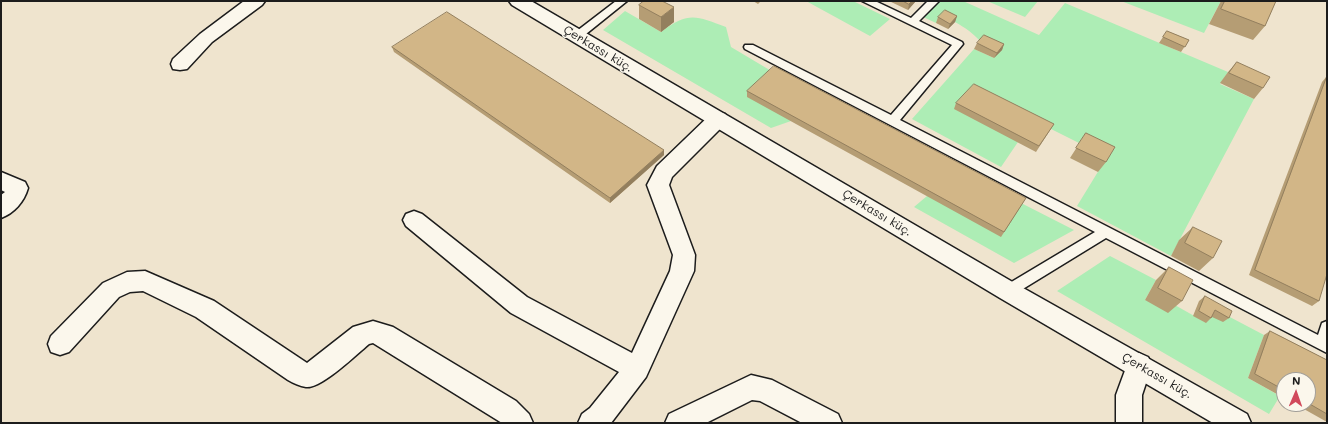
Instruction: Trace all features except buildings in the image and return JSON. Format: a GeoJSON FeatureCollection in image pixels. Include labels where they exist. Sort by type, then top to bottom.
{"type":"FeatureCollection","features":[{"type":"Feature","properties":{"kind":"street"},"geometry":{"type":"LineString","coordinates":[[180,64],[206,38],[256,1]]}},
{"type":"Feature","properties":{"kind":"street","name":"Çerkassı küç."},"geometry":{"type":"LineString","coordinates":[[518,1],[1008,291],[1238,423]]}},
{"type":"Feature","properties":{"kind":"street"},"geometry":{"type":"LineString","coordinates":[[598,421],[637,369],[682,271],[684,255],[662,200],[658,185],[664,172],[718,119]]}},
{"type":"Feature","properties":{"kind":"street"},"geometry":{"type":"LineString","coordinates":[[1,180],[18,188],[15,195],[1,209]]}},
{"type":"Feature","properties":{"kind":"street"},"geometry":{"type":"LineString","coordinates":[[414,220],[519,305],[637,369]]}},
{"type":"Feature","properties":{"kind":"street"},"geometry":{"type":"LineString","coordinates":[[60,344],[112,290],[127,282],[145,281],[205,310],[297,372],[307,375],[317,371],[362,335],[373,332],[384,335],[507,410],[520,423]]}},
{"type":"Feature","properties":{"kind":"street"},"geometry":{"type":"LineString","coordinates":[[1128,423],[1129,395],[1139,365]]}},
{"type":"Feature","properties":{"kind":"street"},"geometry":{"type":"LineString","coordinates":[[678,423],[751,387],[763,389],[829,423]]}},
{"type":"Feature","properties":{"kind":"lane"},"geometry":{"type":"LineString","coordinates":[[577,36],[622,1]]}},
{"type":"Feature","properties":{"kind":"lane"},"geometry":{"type":"LineString","coordinates":[[867,1],[958,44],[893,121]]}},
{"type":"Feature","properties":{"kind":"lane"},"geometry":{"type":"LineString","coordinates":[[912,22],[934,1]]}},
{"type":"Feature","properties":{"kind":"lane"},"geometry":{"type":"LineString","coordinates":[[749,47],[1324,345],[1327,327]]}},
{"type":"Feature","properties":{"kind":"lane"},"geometry":{"type":"LineString","coordinates":[[1008,291],[1106,232]]}},
{"type":"Feature","properties":{"kind":"green space"},"geometry":{"type":"Polygon","coordinates":[[[806,1],[853,1],[890,19],[870,36],[806,1]]]}},
{"type":"Feature","properties":{"kind":"green space"},"geometry":{"type":"Polygon","coordinates":[[[934,1],[963,1],[1039,35],[1065,3],[1228,72],[1220,84],[1254,99],[1171,256],[1077,206],[1107,157],[1051,129],[1018,142],[1001,167],[912,119],[974,49],[994,58],[978,38],[959,24],[943,16],[936,23],[919,15],[934,1]]]}},
{"type":"Feature","properties":{"kind":"green space"},"geometry":{"type":"Polygon","coordinates":[[[987,1],[1038,1],[1025,17],[987,1]]]}},
{"type":"Feature","properties":{"kind":"green space"},"geometry":{"type":"Polygon","coordinates":[[[1121,1],[1221,1],[1204,33],[1121,1]]]}},
{"type":"Feature","properties":{"kind":"green space"},"geometry":{"type":"Polygon","coordinates":[[[625,11],[661,32],[671,25],[686,18],[700,18],[726,27],[731,47],[773,72],[791,121],[771,128],[603,30],[625,11]]]}},
{"type":"Feature","properties":{"kind":"green space"},"geometry":{"type":"Polygon","coordinates":[[[927,196],[1023,204],[1074,230],[1014,263],[914,207],[927,196]]]}},
{"type":"Feature","properties":{"kind":"green space"},"geometry":{"type":"Polygon","coordinates":[[[1110,256],[1156,280],[1145,300],[1173,304],[1205,322],[1209,315],[1226,315],[1264,335],[1248,378],[1276,394],[1276,403],[1269,414],[1057,291],[1110,256]]]}}]}
